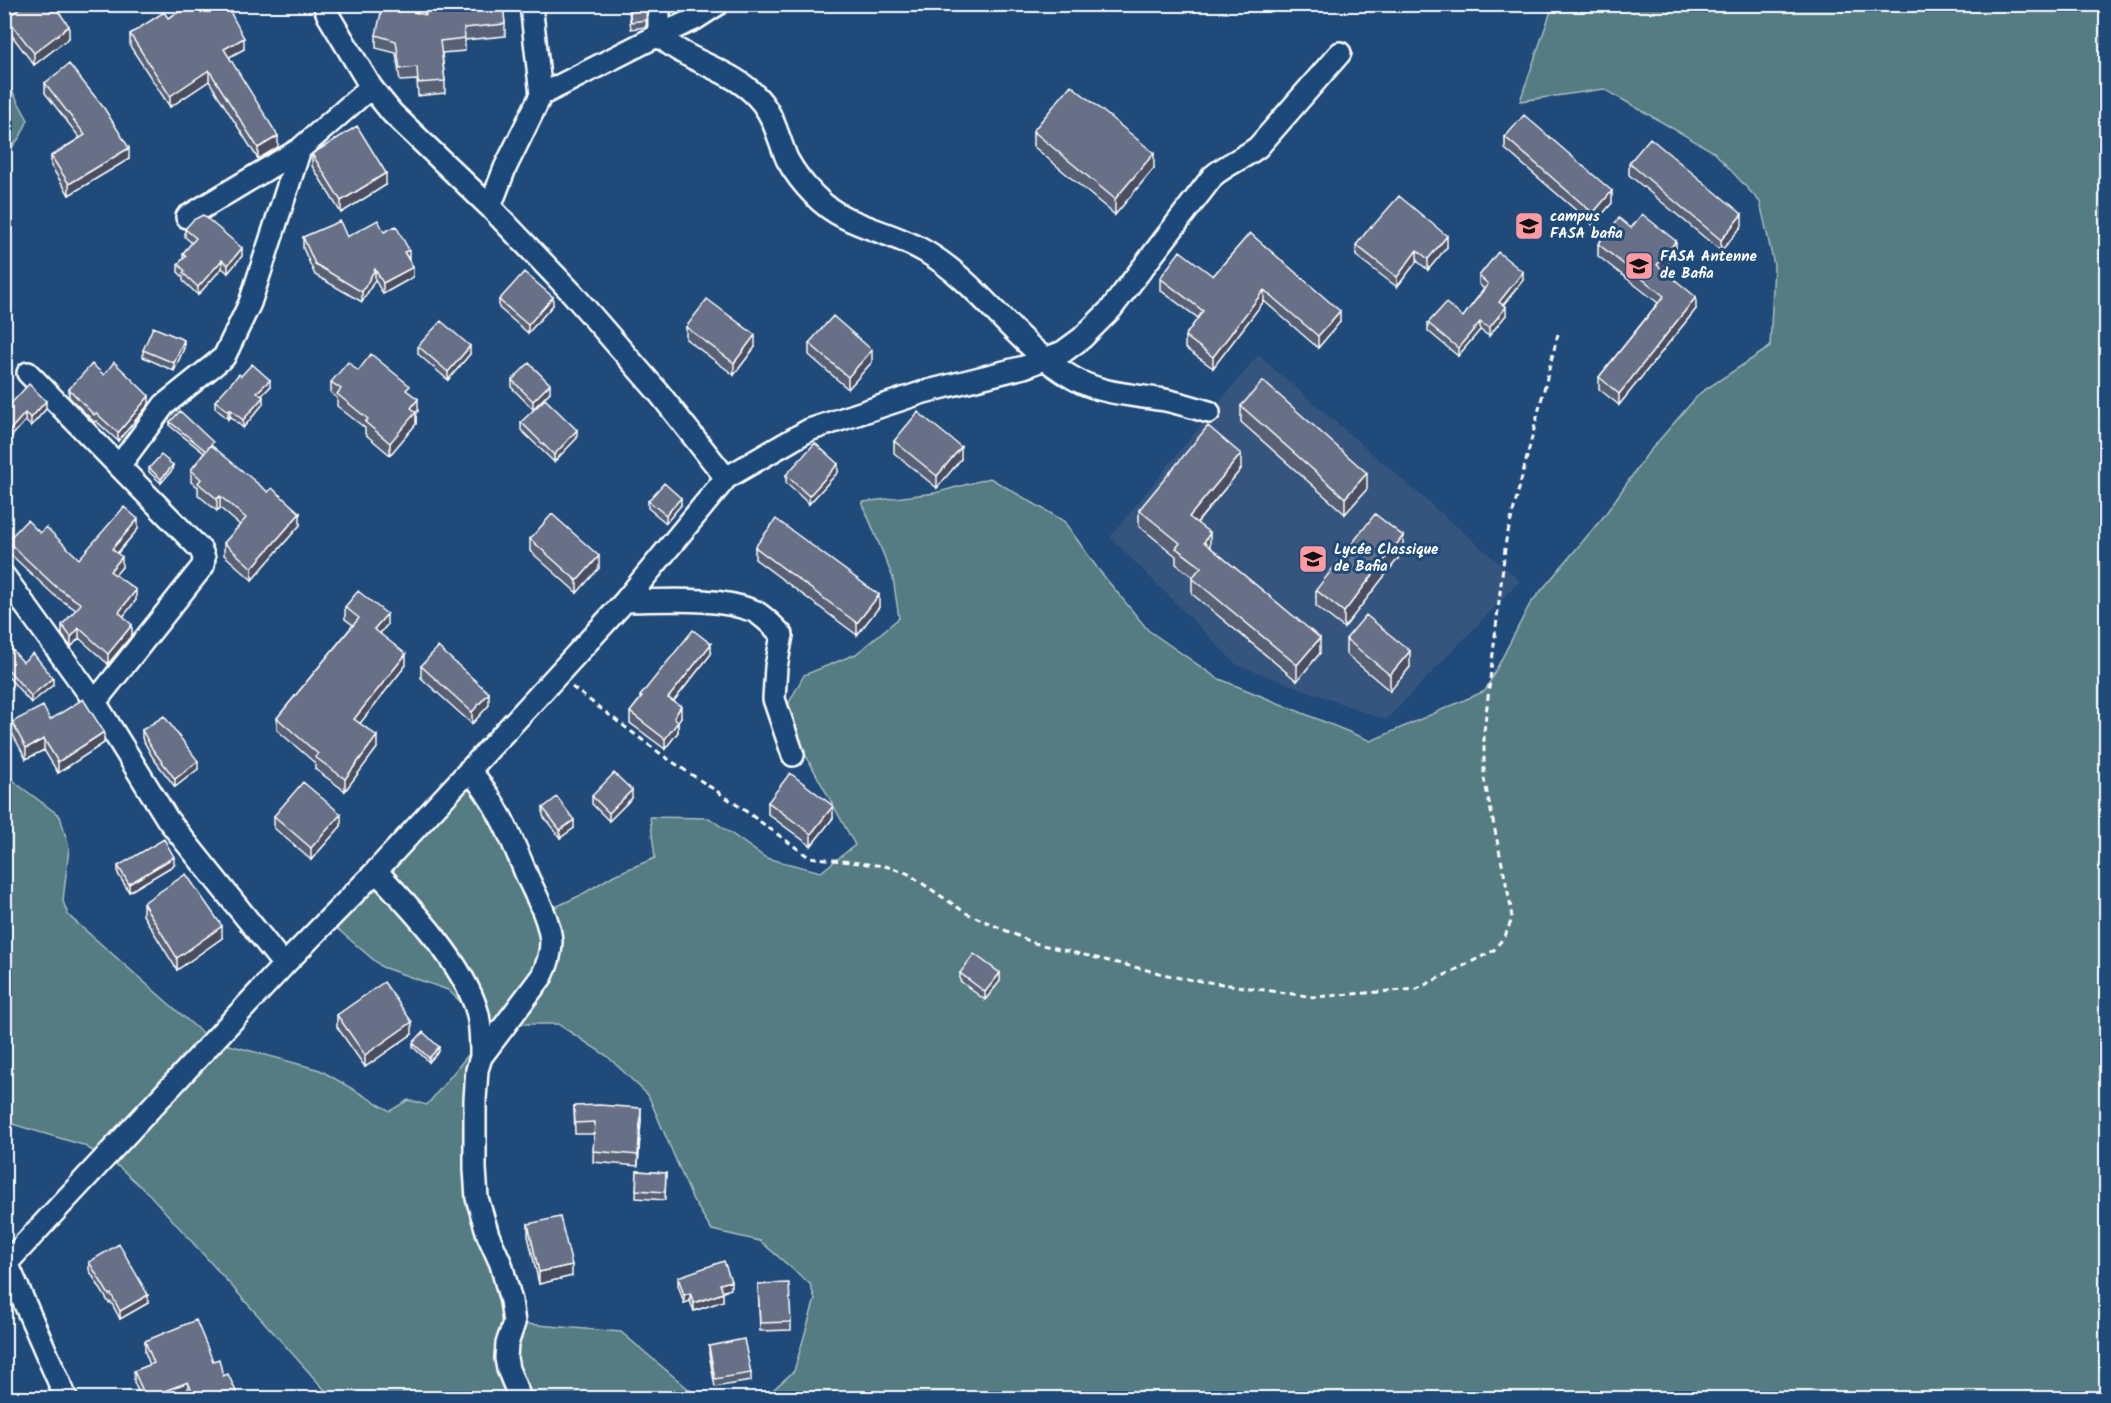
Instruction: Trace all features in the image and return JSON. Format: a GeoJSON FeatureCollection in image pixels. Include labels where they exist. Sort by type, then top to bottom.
{"type":"FeatureCollection","features":[{"type":"Feature","properties":{"kind":"street"},"geometry":{"type":"LineString","coordinates":[[324,4],[328,15],[371,87],[392,113],[490,207],[572,292],[659,393],[726,478]]}},
{"type":"Feature","properties":{"kind":"street"},"geometry":{"type":"LineString","coordinates":[[490,207],[505,168],[541,95],[531,4]]}},
{"type":"Feature","properties":{"kind":"street"},"geometry":{"type":"LineString","coordinates":[[659,4],[659,35],[668,44],[687,56],[728,76],[758,97],[772,118],[794,172],[823,205],[844,219],[888,233],[928,253],[981,297],[1044,360],[1075,379],[1101,389],[1167,400],[1209,412]]}},
{"type":"Feature","properties":{"kind":"street"},"geometry":{"type":"LineString","coordinates":[[541,95],[695,19],[718,4]]}},
{"type":"Feature","properties":{"kind":"street"},"geometry":{"type":"LineString","coordinates":[[66,1398],[6,1264],[284,964],[376,871],[625,601],[726,478],[810,430],[942,386],[1024,367],[1063,352],[1082,338],[1111,309],[1214,176],[1258,147],[1340,53]]}},
{"type":"Feature","properties":{"kind":"street"},"geometry":{"type":"LineString","coordinates":[[187,217],[300,149],[371,87]]}},
{"type":"Feature","properties":{"kind":"street"},"geometry":{"type":"LineString","coordinates":[[119,466],[164,405],[224,357],[250,303],[300,149]]}},
{"type":"Feature","properties":{"kind":"street"},"geometry":{"type":"LineString","coordinates":[[28,373],[201,550],[204,558],[203,566],[95,702]]}},
{"type":"Feature","properties":{"kind":"street"},"geometry":{"type":"LineString","coordinates":[[4,576],[95,702],[168,820],[284,964]]}},
{"type":"Feature","properties":{"kind":"street"},"geometry":{"type":"LineString","coordinates":[[625,601],[690,600],[732,605],[756,612],[783,635],[776,667],[774,699],[793,755]]}},
{"type":"Feature","properties":{"kind":"street"},"geometry":{"type":"LineString","coordinates":[[469,771],[489,797],[511,838],[544,914],[551,939],[549,961],[542,976],[482,1057],[477,1070],[475,1100],[477,1198],[488,1235],[501,1264],[511,1301],[514,1323],[507,1344],[506,1358],[520,1398]]}},
{"type":"Feature","properties":{"kind":"street"},"geometry":{"type":"LineString","coordinates":[[376,871],[438,941],[457,969],[474,1000],[478,1014],[482,1057]]}},
{"type":"Feature","properties":{"kind":"path"},"geometry":{"type":"LineString","coordinates":[[556,675],[665,757],[733,802],[809,857],[885,866],[907,873],[966,913],[1034,943],[1180,978],[1314,997],[1417,989],[1493,951],[1505,936],[1512,919],[1484,778],[1484,732],[1506,540],[1558,334]]}},
{"type":"Feature","properties":{"kind":"shaded area","name":"Lycée Classique de Bafia"},"geometry":{"type":"Polygon","coordinates":[[[1258,355],[1520,581],[1386,720],[1237,665],[1110,537],[1258,355]]]}},
{"type":"Feature","properties":{"kind":"green space"},"geometry":{"type":"Polygon","coordinates":[[[1553,5],[2106,5],[2106,1398],[764,1398],[794,1371],[815,1299],[810,1284],[760,1241],[712,1230],[693,1200],[648,1095],[607,1056],[558,1024],[515,1024],[481,1066],[477,1198],[514,1323],[621,1332],[698,1397],[715,1398],[332,1398],[150,1195],[119,1167],[83,1145],[5,1122],[4,770],[17,784],[60,816],[69,848],[63,901],[68,915],[201,1032],[215,1041],[320,1070],[390,1111],[408,1100],[427,1105],[482,1038],[466,1007],[448,990],[382,967],[327,920],[470,767],[545,912],[581,895],[614,875],[655,858],[650,817],[709,818],[766,858],[821,872],[855,845],[805,754],[773,732],[804,675],[856,654],[899,618],[893,578],[862,502],[935,493],[990,478],[1064,521],[1098,569],[1148,630],[1217,678],[1371,741],[1485,691],[1530,604],[1604,516],[1648,453],[1700,393],[1770,347],[1774,265],[1760,202],[1714,152],[1604,89],[1520,101],[1553,5]]]}},
{"type":"Feature","properties":{"kind":"green space"},"geometry":{"type":"Polygon","coordinates":[[[4,76],[28,120],[20,137],[5,156],[4,76]]]}},
{"type":"Feature","properties":{"kind":"building"},"geometry":{"type":"Polygon","coordinates":[[[25,4],[53,4],[69,26],[34,53],[7,18],[25,4]]]}},
{"type":"Feature","properties":{"kind":"building"},"geometry":{"type":"Polygon","coordinates":[[[194,4],[230,4],[227,6],[244,38],[224,49],[278,136],[258,148],[209,70],[170,96],[130,34],[164,12],[168,18],[194,4]]]}},
{"type":"Feature","properties":{"kind":"building"},"geometry":{"type":"Polygon","coordinates":[[[383,4],[426,15],[425,4],[503,4],[505,24],[464,28],[465,38],[440,41],[445,81],[418,83],[417,67],[400,69],[396,41],[376,35],[383,4]]]}},
{"type":"Feature","properties":{"kind":"building"},"geometry":{"type":"Polygon","coordinates":[[[629,4],[647,4],[646,20],[631,22],[629,4]]]}},
{"type":"Feature","properties":{"kind":"building"},"geometry":{"type":"Polygon","coordinates":[[[69,64],[104,108],[129,148],[69,184],[51,156],[85,135],[45,83],[69,64]]]}},
{"type":"Feature","properties":{"kind":"building"},"geometry":{"type":"Polygon","coordinates":[[[1071,85],[1154,153],[1115,199],[1033,131],[1071,85]]]}},
{"type":"Feature","properties":{"kind":"building"},"geometry":{"type":"Polygon","coordinates":[[[1524,115],[1612,191],[1593,213],[1505,137],[1524,115]]]}},
{"type":"Feature","properties":{"kind":"building"},"geometry":{"type":"Polygon","coordinates":[[[357,126],[386,173],[341,201],[312,154],[357,126]]]}},
{"type":"Feature","properties":{"kind":"building"},"geometry":{"type":"Polygon","coordinates":[[[1650,138],[1742,214],[1721,240],[1629,163],[1650,138]]]}},
{"type":"Feature","properties":{"kind":"building"},"geometry":{"type":"Polygon","coordinates":[[[1399,196],[1447,236],[1428,259],[1417,250],[1397,277],[1356,245],[1399,196]]]}},
{"type":"Feature","properties":{"kind":"building"},"geometry":{"type":"Polygon","coordinates":[[[1642,214],[1676,241],[1657,265],[1696,297],[1619,394],[1599,377],[1664,296],[1598,244],[1619,218],[1631,228],[1642,214]]]}},
{"type":"Feature","properties":{"kind":"building"},"geometry":{"type":"Polygon","coordinates":[[[203,215],[242,248],[228,265],[222,260],[198,287],[183,273],[185,271],[178,264],[186,256],[183,253],[196,238],[185,229],[193,220],[203,215]]]}},
{"type":"Feature","properties":{"kind":"building"},"geometry":{"type":"Polygon","coordinates":[[[378,220],[384,232],[396,226],[409,250],[404,252],[413,267],[383,283],[375,269],[362,292],[315,264],[303,237],[340,221],[347,237],[378,220]]]}},
{"type":"Feature","properties":{"kind":"building"},"geometry":{"type":"Polygon","coordinates":[[[1250,233],[1340,311],[1318,336],[1264,290],[1213,357],[1185,336],[1203,311],[1160,278],[1180,251],[1213,276],[1250,233]]]}},
{"type":"Feature","properties":{"kind":"building"},"geometry":{"type":"Polygon","coordinates":[[[1498,252],[1523,272],[1499,302],[1506,307],[1489,328],[1480,322],[1458,348],[1428,323],[1446,303],[1463,317],[1488,284],[1479,276],[1498,252]]]}},
{"type":"Feature","properties":{"kind":"building"},"geometry":{"type":"Polygon","coordinates":[[[4,262],[10,268],[4,273],[4,262]]]}},
{"type":"Feature","properties":{"kind":"building"},"geometry":{"type":"Polygon","coordinates":[[[524,272],[553,297],[528,325],[499,300],[524,272]]]}},
{"type":"Feature","properties":{"kind":"building"},"geometry":{"type":"Polygon","coordinates":[[[707,299],[755,335],[734,363],[686,327],[707,299]]]}},
{"type":"Feature","properties":{"kind":"building"},"geometry":{"type":"Polygon","coordinates":[[[833,316],[872,350],[848,377],[809,343],[833,316]]]}},
{"type":"Feature","properties":{"kind":"building"},"geometry":{"type":"Polygon","coordinates":[[[441,321],[470,346],[448,372],[418,346],[441,321]]]}},
{"type":"Feature","properties":{"kind":"building"},"geometry":{"type":"Polygon","coordinates":[[[153,327],[184,340],[174,363],[143,350],[153,327]]]}},
{"type":"Feature","properties":{"kind":"building"},"geometry":{"type":"Polygon","coordinates":[[[371,354],[410,386],[406,390],[418,399],[411,408],[416,412],[390,443],[365,422],[368,419],[337,394],[341,389],[331,382],[348,362],[358,371],[371,354]]]}},
{"type":"Feature","properties":{"kind":"building"},"geometry":{"type":"Polygon","coordinates":[[[114,362],[149,396],[118,433],[96,413],[94,415],[69,389],[92,364],[104,375],[114,362]]]}},
{"type":"Feature","properties":{"kind":"building"},"geometry":{"type":"Polygon","coordinates":[[[529,363],[550,384],[533,401],[512,380],[529,363]]]}},
{"type":"Feature","properties":{"kind":"building"},"geometry":{"type":"Polygon","coordinates":[[[252,364],[270,380],[257,392],[263,397],[243,420],[230,409],[228,411],[215,401],[239,374],[241,376],[252,364]]]}},
{"type":"Feature","properties":{"kind":"building"},"geometry":{"type":"Polygon","coordinates":[[[1263,381],[1367,473],[1345,498],[1241,406],[1263,381]]]}},
{"type":"Feature","properties":{"kind":"building"},"geometry":{"type":"Polygon","coordinates":[[[29,384],[46,401],[31,418],[25,413],[10,430],[4,425],[4,411],[29,384]]]}},
{"type":"Feature","properties":{"kind":"building"},"geometry":{"type":"Polygon","coordinates":[[[545,399],[577,430],[554,455],[521,422],[545,399]]]}},
{"type":"Feature","properties":{"kind":"building"},"geometry":{"type":"Polygon","coordinates":[[[180,411],[213,442],[206,451],[170,422],[180,411]]]}},
{"type":"Feature","properties":{"kind":"building"},"geometry":{"type":"Polygon","coordinates":[[[918,412],[961,447],[937,476],[894,441],[918,412]]]}},
{"type":"Feature","properties":{"kind":"building"},"geometry":{"type":"Polygon","coordinates":[[[1208,426],[1241,454],[1189,517],[1210,533],[1204,542],[1320,638],[1297,665],[1192,578],[1201,567],[1176,548],[1180,543],[1139,510],[1208,426]]]}},
{"type":"Feature","properties":{"kind":"building"},"geometry":{"type":"Polygon","coordinates":[[[815,443],[838,464],[809,496],[786,475],[815,443]]]}},
{"type":"Feature","properties":{"kind":"building"},"geometry":{"type":"Polygon","coordinates":[[[211,445],[268,492],[272,488],[300,513],[252,568],[224,543],[246,518],[220,496],[217,499],[198,483],[201,479],[191,470],[211,445]]]}},
{"type":"Feature","properties":{"kind":"building"},"geometry":{"type":"Polygon","coordinates":[[[161,455],[173,465],[161,479],[149,468],[161,455]]]}},
{"type":"Feature","properties":{"kind":"building"},"geometry":{"type":"Polygon","coordinates":[[[664,483],[681,498],[666,515],[648,501],[664,483]]]}},
{"type":"Feature","properties":{"kind":"building"},"geometry":{"type":"Polygon","coordinates":[[[124,507],[138,519],[112,549],[122,557],[110,571],[136,590],[119,612],[132,625],[108,654],[79,628],[71,637],[62,625],[81,604],[55,586],[7,541],[27,520],[40,533],[46,527],[79,559],[124,507]]]}},
{"type":"Feature","properties":{"kind":"building"},"geometry":{"type":"Polygon","coordinates":[[[552,514],[599,556],[577,581],[530,539],[552,514]]]}},
{"type":"Feature","properties":{"kind":"building"},"geometry":{"type":"Polygon","coordinates":[[[1375,514],[1403,536],[1344,612],[1316,590],[1375,514]]]}},
{"type":"Feature","properties":{"kind":"building"},"geometry":{"type":"Polygon","coordinates":[[[776,519],[879,595],[857,623],[755,547],[776,519]]]}},
{"type":"Feature","properties":{"kind":"building"},"geometry":{"type":"Polygon","coordinates":[[[358,591],[387,614],[374,629],[406,654],[354,719],[377,736],[345,779],[315,757],[318,754],[277,718],[359,618],[345,607],[358,591]]]}},
{"type":"Feature","properties":{"kind":"building"},"geometry":{"type":"Polygon","coordinates":[[[1366,615],[1410,651],[1390,675],[1346,639],[1366,615]]]}},
{"type":"Feature","properties":{"kind":"building"},"geometry":{"type":"Polygon","coordinates":[[[693,630],[711,644],[668,698],[681,706],[674,718],[678,722],[665,739],[630,712],[642,697],[640,696],[693,630]]]}},
{"type":"Feature","properties":{"kind":"building"},"geometry":{"type":"Polygon","coordinates":[[[9,646],[23,662],[33,653],[53,678],[31,696],[4,665],[4,649],[9,646]]]}},
{"type":"Feature","properties":{"kind":"building"},"geometry":{"type":"Polygon","coordinates":[[[438,647],[489,693],[472,712],[421,666],[438,647]]]}},
{"type":"Feature","properties":{"kind":"building"},"geometry":{"type":"Polygon","coordinates":[[[83,699],[104,732],[58,762],[44,739],[26,748],[12,722],[43,706],[50,720],[83,699]]]}},
{"type":"Feature","properties":{"kind":"building"},"geometry":{"type":"Polygon","coordinates":[[[164,716],[198,761],[175,779],[153,750],[142,730],[164,716]]]}},
{"type":"Feature","properties":{"kind":"building"},"geometry":{"type":"Polygon","coordinates":[[[614,773],[632,790],[609,813],[592,796],[614,773]]]}},
{"type":"Feature","properties":{"kind":"building"},"geometry":{"type":"Polygon","coordinates":[[[790,773],[833,806],[811,834],[768,802],[790,773]]]}},
{"type":"Feature","properties":{"kind":"building"},"geometry":{"type":"Polygon","coordinates":[[[303,782],[341,814],[311,848],[274,816],[303,782]]]}},
{"type":"Feature","properties":{"kind":"building"},"geometry":{"type":"Polygon","coordinates":[[[557,797],[574,820],[560,830],[543,808],[557,797]]]}},
{"type":"Feature","properties":{"kind":"building"},"geometry":{"type":"Polygon","coordinates":[[[164,839],[174,857],[129,884],[118,866],[164,839]]]}},
{"type":"Feature","properties":{"kind":"building"},"geometry":{"type":"Polygon","coordinates":[[[186,874],[222,926],[177,958],[143,903],[186,874]]]}},
{"type":"Feature","properties":{"kind":"building"},"geometry":{"type":"Polygon","coordinates":[[[974,954],[1000,973],[985,992],[960,973],[974,954]]]}},
{"type":"Feature","properties":{"kind":"building"},"geometry":{"type":"Polygon","coordinates":[[[384,982],[412,1022],[365,1055],[337,1015],[384,982]]]}},
{"type":"Feature","properties":{"kind":"building"},"geometry":{"type":"Polygon","coordinates":[[[423,1032],[439,1047],[429,1058],[413,1043],[423,1032]]]}},
{"type":"Feature","properties":{"kind":"building"},"geometry":{"type":"Polygon","coordinates":[[[574,1106],[641,1108],[638,1155],[593,1151],[595,1122],[575,1123],[574,1106]]]}},
{"type":"Feature","properties":{"kind":"building"},"geometry":{"type":"Polygon","coordinates":[[[637,1171],[666,1173],[665,1192],[636,1190],[637,1171]]]}},
{"type":"Feature","properties":{"kind":"building"},"geometry":{"type":"Polygon","coordinates":[[[560,1217],[572,1265],[539,1272],[528,1224],[560,1217]]]}},
{"type":"Feature","properties":{"kind":"building"},"geometry":{"type":"Polygon","coordinates":[[[119,1244],[148,1295],[120,1311],[89,1262],[119,1244]]]}},
{"type":"Feature","properties":{"kind":"building"},"geometry":{"type":"Polygon","coordinates":[[[724,1261],[731,1281],[720,1284],[723,1293],[694,1303],[690,1293],[684,1295],[678,1277],[724,1261]]]}},
{"type":"Feature","properties":{"kind":"building"},"geometry":{"type":"Polygon","coordinates":[[[789,1283],[791,1322],[760,1323],[758,1284],[789,1283]]]}},
{"type":"Feature","properties":{"kind":"building"},"geometry":{"type":"Polygon","coordinates":[[[196,1320],[213,1361],[219,1359],[223,1376],[228,1374],[239,1398],[195,1398],[188,1382],[146,1398],[134,1371],[154,1363],[145,1341],[196,1320]]]}},
{"type":"Feature","properties":{"kind":"building"},"geometry":{"type":"Polygon","coordinates":[[[744,1339],[751,1373],[715,1379],[709,1346],[744,1339]]]}},
{"type":"Feature","properties":{"kind":"place","name":"campus FASA bafia"},"geometry":{"type":"Point","coordinates":[1529,226]}},
{"type":"Feature","properties":{"kind":"place","name":"FASA Antenne de Bafia"},"geometry":{"type":"Point","coordinates":[1639,266]}},
{"type":"Feature","properties":{"kind":"place","name":"Lycée Classique de Bafia"},"geometry":{"type":"Point","coordinates":[1313,559]}}]}
